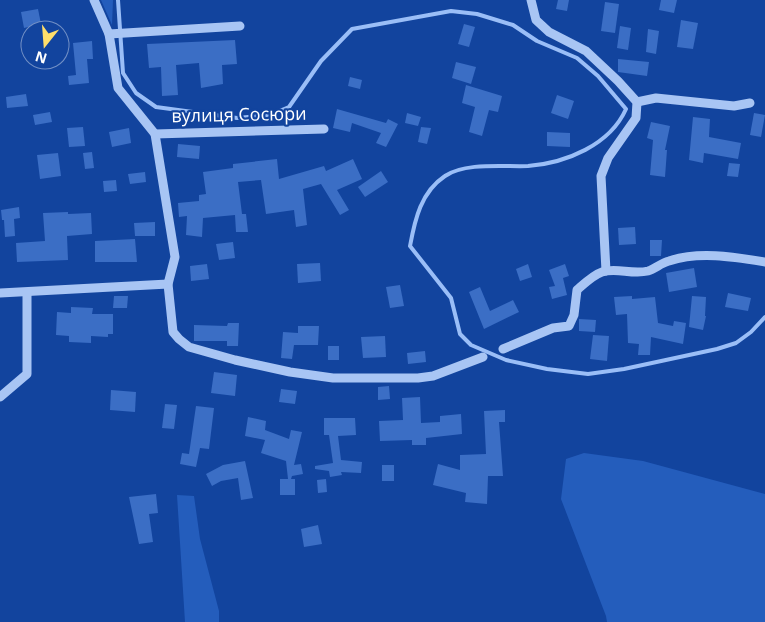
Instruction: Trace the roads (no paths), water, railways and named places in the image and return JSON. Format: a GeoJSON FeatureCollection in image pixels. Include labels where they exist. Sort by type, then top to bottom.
{"type":"FeatureCollection","features":[{"type":"Feature","properties":{"kind":"street"},"geometry":{"type":"LineString","coordinates":[[94,0],[111,34],[118,88],[154,134],[174,257],[168,284],[173,332],[179,339],[189,347],[234,360],[290,372],[333,378],[418,378],[433,376],[483,357]]}},
{"type":"Feature","properties":{"kind":"street"},"geometry":{"type":"LineString","coordinates":[[531,0],[536,20],[549,32],[586,50],[637,102],[636,118],[608,158],[601,176],[606,271]]}},
{"type":"Feature","properties":{"kind":"street"},"geometry":{"type":"LineString","coordinates":[[111,34],[240,26]]}},
{"type":"Feature","properties":{"kind":"street"},"geometry":{"type":"LineString","coordinates":[[637,102],[656,98],[734,106],[750,103]]}},
{"type":"Feature","properties":{"kind":"street","name":"вулиця Сосюри"},"geometry":{"type":"LineString","coordinates":[[154,134],[324,129]]}},
{"type":"Feature","properties":{"kind":"street"},"geometry":{"type":"LineString","coordinates":[[503,349],[553,328],[569,326],[574,315],[577,290],[600,272],[632,274],[651,270],[668,261],[701,256],[765,262]]}},
{"type":"Feature","properties":{"kind":"street"},"geometry":{"type":"LineString","coordinates":[[0,293],[168,284]]}},
{"type":"Feature","properties":{"kind":"street"},"geometry":{"type":"LineString","coordinates":[[0,397],[27,374],[27,293]]}},
{"type":"Feature","properties":{"kind":"waterway"},"geometry":{"type":"LineString","coordinates":[[118,0],[123,73],[136,93],[156,107],[237,118],[270,115],[289,107],[321,61],[352,29],[451,11],[477,14],[513,25],[537,41],[577,58],[598,76],[626,109],[619,122],[598,142],[585,150],[557,161],[528,166],[474,167],[453,172],[437,182],[420,207],[410,246],[451,298],[460,334],[471,345],[506,360],[547,369],[588,374],[624,369],[717,349],[736,343],[751,332],[765,317]]}}]}
